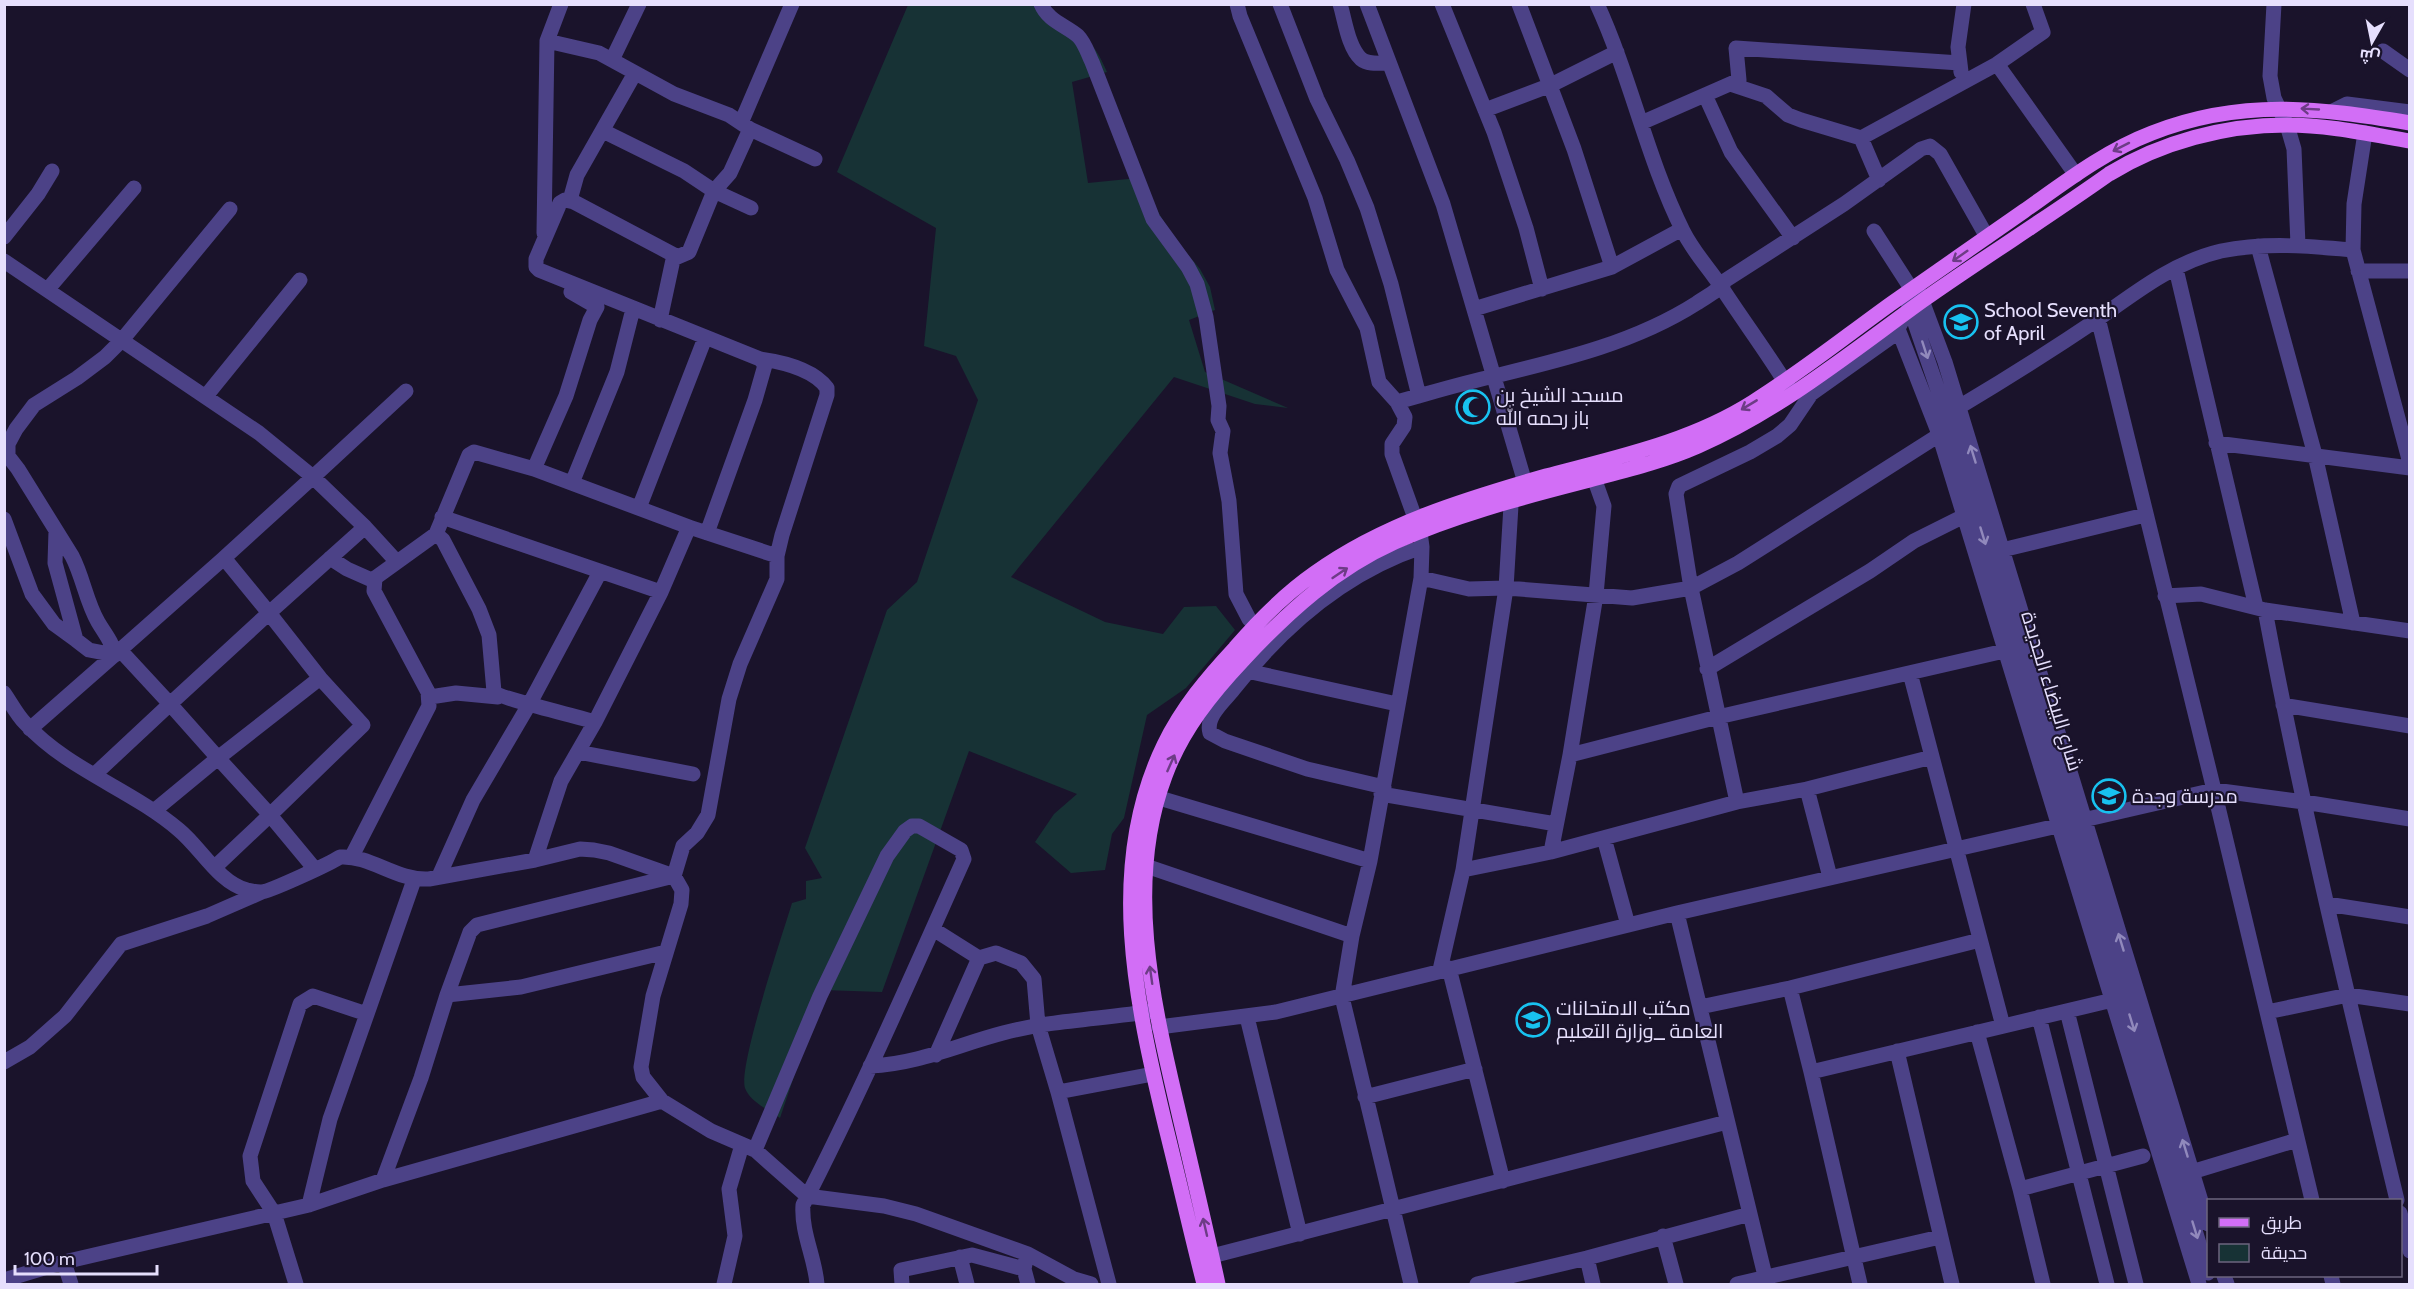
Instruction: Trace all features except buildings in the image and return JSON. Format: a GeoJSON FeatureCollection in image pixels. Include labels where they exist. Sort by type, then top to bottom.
{"type":"FeatureCollection","features":[{"type":"Feature","properties":{"kind":"main road"},"geometry":{"type":"LineString","coordinates":[[1908,304],[1987,237],[2101,158],[2156,131],[2217,115],[2278,108],[2333,111],[2409,123]]}},
{"type":"Feature","properties":{"kind":"main road"},"geometry":{"type":"LineString","coordinates":[[1218,1284],[1159,1027],[1149,1012],[1135,963],[1130,900],[1133,847],[1151,796],[1174,756],[1185,721],[1204,704],[1261,630],[1348,567],[1395,542],[1520,491],[1684,437],[1788,387],[1908,304],[2131,160],[2156,149],[2207,135],[2261,126],[2288,125],[2365,133],[2409,141]]}},
{"type":"Feature","properties":{"kind":"main road"},"geometry":{"type":"LineString","coordinates":[[1520,491],[1594,478],[1657,461],[1693,448],[1761,415],[1788,387]]}},
{"type":"Feature","properties":{"kind":"main road"},"geometry":{"type":"LineString","coordinates":[[1151,796],[1146,866],[1146,936],[1153,1074],[1204,1284]]}},
{"type":"Feature","properties":{"kind":"street"},"geometry":{"type":"LineString","coordinates":[[544,240],[547,40],[561,4]]}},
{"type":"Feature","properties":{"kind":"street"},"geometry":{"type":"LineString","coordinates":[[612,60],[639,4]]}},
{"type":"Feature","properties":{"kind":"street"},"geometry":{"type":"LineString","coordinates":[[675,258],[689,252],[714,191],[730,173],[792,4]]}},
{"type":"Feature","properties":{"kind":"street"},"geometry":{"type":"LineString","coordinates":[[1041,4],[1049,16],[1080,38],[1092,62],[1152,219],[1188,267],[1197,284],[1206,317],[1219,406],[1218,420],[1223,430],[1220,453],[1229,501],[1236,594],[1243,611],[1261,630]]}},
{"type":"Feature","properties":{"kind":"street"},"geometry":{"type":"LineString","coordinates":[[1237,4],[1315,198],[1337,270],[1367,327],[1379,382],[1397,402],[1405,417],[1404,426],[1392,444],[1392,454],[1419,533],[1421,578],[1370,861],[1352,936],[1342,997],[1411,1284]]}},
{"type":"Feature","properties":{"kind":"street"},"geometry":{"type":"LineString","coordinates":[[1280,4],[1317,99],[1347,160],[1367,208],[1391,284],[1419,396]]}},
{"type":"Feature","properties":{"kind":"street"},"geometry":{"type":"LineString","coordinates":[[1340,4],[1350,36],[1361,59],[1369,63],[1389,63]]}},
{"type":"Feature","properties":{"kind":"street"},"geometry":{"type":"LineString","coordinates":[[1367,4],[1443,204],[1493,376],[1520,491],[1470,810],[1463,870],[1444,969],[1474,1069],[1503,1181]]}},
{"type":"Feature","properties":{"kind":"street"},"geometry":{"type":"LineString","coordinates":[[1442,4],[1485,110],[1526,228],[1542,289]]}},
{"type":"Feature","properties":{"kind":"street"},"geometry":{"type":"LineString","coordinates":[[1519,4],[1574,149],[1612,267]]}},
{"type":"Feature","properties":{"kind":"street"},"geometry":{"type":"LineString","coordinates":[[1597,4],[1682,229],[1695,255],[1721,287],[1788,387]]}},
{"type":"Feature","properties":{"kind":"street"},"geometry":{"type":"LineString","coordinates":[[1962,81],[1958,47],[1964,4]]}},
{"type":"Feature","properties":{"kind":"street"},"geometry":{"type":"LineString","coordinates":[[1730,84],[1767,96],[1788,115],[1861,138],[1997,64],[2043,32],[2033,4]]}},
{"type":"Feature","properties":{"kind":"street"},"geometry":{"type":"LineString","coordinates":[[2274,4],[2270,76],[2278,108],[2288,125],[2295,158],[2298,245]]}},
{"type":"Feature","properties":{"kind":"street"},"geometry":{"type":"LineString","coordinates":[[547,40],[600,53],[674,94],[729,116],[815,159]]}},
{"type":"Feature","properties":{"kind":"street"},"geometry":{"type":"LineString","coordinates":[[1641,123],[1739,80],[1736,48],[1960,63]]}},
{"type":"Feature","properties":{"kind":"street"},"geometry":{"type":"LineString","coordinates":[[2383,51],[2409,70]]}},
{"type":"Feature","properties":{"kind":"street"},"geometry":{"type":"LineString","coordinates":[[1485,110],[1551,85],[1617,52]]}},
{"type":"Feature","properties":{"kind":"street"},"geometry":{"type":"LineString","coordinates":[[1997,64],[2076,175]]}},
{"type":"Feature","properties":{"kind":"street"},"geometry":{"type":"LineString","coordinates":[[570,200],[577,174],[635,73]]}},
{"type":"Feature","properties":{"kind":"street"},"geometry":{"type":"LineString","coordinates":[[1705,95],[1731,152],[1793,238]]}},
{"type":"Feature","properties":{"kind":"street"},"geometry":{"type":"LineString","coordinates":[[2333,111],[2347,104],[2409,112]]}},
{"type":"Feature","properties":{"kind":"street"},"geometry":{"type":"LineString","coordinates":[[603,130],[684,171],[714,191],[751,208]]}},
{"type":"Feature","properties":{"kind":"street"},"geometry":{"type":"LineString","coordinates":[[2365,133],[2354,204],[2353,250],[2409,463]]}},
{"type":"Feature","properties":{"kind":"street"},"geometry":{"type":"LineString","coordinates":[[1861,138],[1879,180]]}},
{"type":"Feature","properties":{"kind":"street"},"geometry":{"type":"LineString","coordinates":[[1397,402],[1592,351],[1642,332],[1682,313],[1721,287],[1726,280],[1793,238],[1921,149],[1930,146],[1937,149],[1987,237]]}},
{"type":"Feature","properties":{"kind":"street"},"geometry":{"type":"LineString","coordinates":[[4,237],[38,194],[52,171]]}},
{"type":"Feature","properties":{"kind":"street"},"geometry":{"type":"LineString","coordinates":[[48,290],[134,188]]}},
{"type":"Feature","properties":{"kind":"street"},"geometry":{"type":"LineString","coordinates":[[534,469],[566,396],[590,320],[597,306],[573,293],[536,267],[536,259],[560,203],[570,200],[670,251],[675,258],[660,320]]}},
{"type":"Feature","properties":{"kind":"street"},"geometry":{"type":"LineString","coordinates":[[230,209],[122,340],[105,357],[77,378],[34,405],[6,444],[8,456],[79,569],[86,594],[98,622],[118,653],[170,704],[270,815],[314,868]]}},
{"type":"Feature","properties":{"kind":"street"},"geometry":{"type":"LineString","coordinates":[[1474,309],[1612,267],[1682,229]]}},
{"type":"Feature","properties":{"kind":"street"},"geometry":{"type":"LineString","coordinates":[[1874,231],[1908,304],[1951,428],[1964,516],[2018,648],[2071,823]]}},
{"type":"Feature","properties":{"kind":"street"},"geometry":{"type":"LineString","coordinates":[[1959,407],[2010,377],[2149,282],[2175,269],[2219,252],[2258,246],[2298,245],[2353,250]]}},
{"type":"Feature","properties":{"kind":"street"},"geometry":{"type":"LineString","coordinates":[[2258,246],[2315,455],[2353,623]]}},
{"type":"Feature","properties":{"kind":"street"},"geometry":{"type":"LineString","coordinates":[[7,264],[259,433],[313,477],[397,562]]}},
{"type":"Feature","properties":{"kind":"street"},"geometry":{"type":"LineString","coordinates":[[2175,269],[2216,442],[2261,609],[2327,904],[2397,1199]]}},
{"type":"Feature","properties":{"kind":"street"},"geometry":{"type":"LineString","coordinates":[[2358,272],[2409,271]]}},
{"type":"Feature","properties":{"kind":"street"},"geometry":{"type":"LineString","coordinates":[[543,272],[760,359],[814,375],[827,388],[777,556],[777,579],[740,664],[729,699],[708,815],[698,832],[683,846],[674,876]]}},
{"type":"Feature","properties":{"kind":"street"},"geometry":{"type":"LineString","coordinates":[[206,396],[300,280]]}},
{"type":"Feature","properties":{"kind":"street"},"geometry":{"type":"LineString","coordinates":[[1737,802],[1707,669],[1676,494],[1679,486],[1749,452],[1782,432],[1794,420],[1811,394],[1889,339],[1908,304]]}},
{"type":"Feature","properties":{"kind":"street","name":"شارع البيضاء الجديدة"},"geometry":{"type":"LineString","coordinates":[[1908,304],[1945,362],[1959,407],[1951,428],[2002,550],[2018,648]]}},
{"type":"Feature","properties":{"kind":"street","name":"شارع البيضاء الجديدة"},"geometry":{"type":"LineString","coordinates":[[1908,304],[1951,428],[2071,823],[2185,1174],[2207,1266]]}},
{"type":"Feature","properties":{"kind":"street"},"geometry":{"type":"LineString","coordinates":[[572,483],[617,372],[633,309]]}},
{"type":"Feature","properties":{"kind":"street"},"geometry":{"type":"LineString","coordinates":[[2098,318],[2312,1199]]}},
{"type":"Feature","properties":{"kind":"street"},"geometry":{"type":"LineString","coordinates":[[639,508],[705,338]]}},
{"type":"Feature","properties":{"kind":"street"},"geometry":{"type":"LineString","coordinates":[[707,533],[762,378],[765,365],[760,359]]}},
{"type":"Feature","properties":{"kind":"street"},"geometry":{"type":"LineString","coordinates":[[30,729],[224,558],[406,391]]}},
{"type":"Feature","properties":{"kind":"street"},"geometry":{"type":"LineString","coordinates":[[1421,578],[1469,589],[1506,588],[1632,598],[1691,588],[1738,563],[1951,428]]}},
{"type":"Feature","properties":{"kind":"street"},"geometry":{"type":"LineString","coordinates":[[2216,442],[2409,468]]}},
{"type":"Feature","properties":{"kind":"street"},"geometry":{"type":"LineString","coordinates":[[352,856],[429,706],[430,697],[374,591],[374,581],[436,534],[469,455],[474,452],[534,469],[689,527],[777,556]]}},
{"type":"Feature","properties":{"kind":"street"},"geometry":{"type":"LineString","coordinates":[[1551,852],[1570,755],[1596,594],[1604,506],[1594,478]]}},
{"type":"Feature","properties":{"kind":"street"},"geometry":{"type":"LineString","coordinates":[[2002,550],[2145,515]]}},
{"type":"Feature","properties":{"kind":"street"},"geometry":{"type":"LineString","coordinates":[[1707,669],[1870,571],[1914,541],[1964,516]]}},
{"type":"Feature","properties":{"kind":"street"},"geometry":{"type":"LineString","coordinates":[[442,517],[661,592]]}},
{"type":"Feature","properties":{"kind":"street"},"geometry":{"type":"LineString","coordinates":[[4,519],[32,594],[54,624],[89,650],[118,653]]}},
{"type":"Feature","properties":{"kind":"street"},"geometry":{"type":"LineString","coordinates":[[94,775],[364,527]]}},
{"type":"Feature","properties":{"kind":"street"},"geometry":{"type":"LineString","coordinates":[[535,860],[561,782],[595,722],[661,592],[689,527]]}},
{"type":"Feature","properties":{"kind":"street"},"geometry":{"type":"LineString","coordinates":[[56,531],[55,563],[76,640]]}},
{"type":"Feature","properties":{"kind":"street"},"geometry":{"type":"LineString","coordinates":[[1419,533],[1324,598],[1236,665],[1209,724],[1210,733],[1225,741],[1306,769],[1382,790],[1470,810],[1556,824]]}},
{"type":"Feature","properties":{"kind":"street"},"geometry":{"type":"LineString","coordinates":[[436,534],[443,540],[479,609],[489,635],[494,692],[498,697]]}},
{"type":"Feature","properties":{"kind":"street"},"geometry":{"type":"LineString","coordinates":[[215,867],[363,725],[320,678],[224,558]]}},
{"type":"Feature","properties":{"kind":"street"},"geometry":{"type":"LineString","coordinates":[[330,558],[347,569],[374,581]]}},
{"type":"Feature","properties":{"kind":"street"},"geometry":{"type":"LineString","coordinates":[[439,876],[473,800],[530,703],[600,572]]}},
{"type":"Feature","properties":{"kind":"street"},"geometry":{"type":"LineString","coordinates":[[2165,596],[2201,594],[2261,609],[2409,631]]}},
{"type":"Feature","properties":{"kind":"street"},"geometry":{"type":"LineString","coordinates":[[1570,755],[1718,717],[2018,648]]}},
{"type":"Feature","properties":{"kind":"street"},"geometry":{"type":"LineString","coordinates":[[1236,665],[1397,704]]}},
{"type":"Feature","properties":{"kind":"street"},"geometry":{"type":"LineString","coordinates":[[1910,673],[2003,1026]]}},
{"type":"Feature","properties":{"kind":"street"},"geometry":{"type":"LineString","coordinates":[[155,810],[320,678]]}},
{"type":"Feature","properties":{"kind":"street"},"geometry":{"type":"LineString","coordinates":[[4,693],[30,729],[50,746],[94,775],[155,810],[181,831],[233,883],[246,890],[262,892]]}},
{"type":"Feature","properties":{"kind":"street"},"geometry":{"type":"LineString","coordinates":[[430,697],[456,693],[498,697],[530,703],[595,722]]}},
{"type":"Feature","properties":{"kind":"street"},"geometry":{"type":"LineString","coordinates":[[2283,705],[2409,726]]}},
{"type":"Feature","properties":{"kind":"street"},"geometry":{"type":"LineString","coordinates":[[578,752],[693,774]]}},
{"type":"Feature","properties":{"kind":"street"},"geometry":{"type":"LineString","coordinates":[[1463,870],[1551,852],[1737,802],[1807,789],[1932,757]]}},
{"type":"Feature","properties":{"kind":"street"},"geometry":{"type":"LineString","coordinates":[[1807,789],[1830,877]]}},
{"type":"Feature","properties":{"kind":"street"},"geometry":{"type":"LineString","coordinates":[[1159,1027],[1247,1017],[1342,997],[1444,969],[1677,913],[2214,790],[2409,819]]}},
{"type":"Feature","properties":{"kind":"street"},"geometry":{"type":"LineString","coordinates":[[1151,796],[1370,861]]}},
{"type":"Feature","properties":{"kind":"street","name":"شارع البيضاء الجديدة"},"geometry":{"type":"LineString","coordinates":[[2071,823],[2118,998],[2185,1174],[2207,1222]]}},
{"type":"Feature","properties":{"kind":"street"},"geometry":{"type":"LineString","coordinates":[[724,1284],[735,1236],[729,1190],[887,856],[904,831],[912,826],[919,826],[961,849],[964,859],[870,1066],[803,1205],[802,1216],[816,1270],[817,1284]]}},
{"type":"Feature","properties":{"kind":"street"},"geometry":{"type":"LineString","coordinates":[[1604,838],[1628,925]]}},
{"type":"Feature","properties":{"kind":"street"},"geometry":{"type":"LineString","coordinates":[[4,1062],[30,1047],[65,1016],[121,944],[207,916],[340,857],[352,856],[414,880],[535,860],[580,849],[609,853],[674,876],[682,890],[681,904],[653,996],[641,1067],[643,1077],[662,1101],[711,1131],[748,1147],[807,1197],[902,1210],[1028,1254],[1074,1279],[1091,1284]]}},
{"type":"Feature","properties":{"kind":"street"},"geometry":{"type":"LineString","coordinates":[[1146,866],[1352,936]]}},
{"type":"Feature","properties":{"kind":"street"},"geometry":{"type":"LineString","coordinates":[[383,1180],[421,1078],[470,932],[477,925],[674,876]]}},
{"type":"Feature","properties":{"kind":"street"},"geometry":{"type":"LineString","coordinates":[[309,1205],[330,1119],[414,880]]}},
{"type":"Feature","properties":{"kind":"street"},"geometry":{"type":"LineString","coordinates":[[2327,904],[2409,917]]}},
{"type":"Feature","properties":{"kind":"street"},"geometry":{"type":"LineString","coordinates":[[1677,913],[1766,1281]]}},
{"type":"Feature","properties":{"kind":"street"},"geometry":{"type":"LineString","coordinates":[[933,928],[979,958],[996,953],[1022,963],[1034,979],[1038,1025],[1109,1284]]}},
{"type":"Feature","properties":{"kind":"street"},"geometry":{"type":"LineString","coordinates":[[1700,1007],[1790,988],[1980,940]]}},
{"type":"Feature","properties":{"kind":"street"},"geometry":{"type":"LineString","coordinates":[[447,995],[521,987],[666,952]]}},
{"type":"Feature","properties":{"kind":"street"},"geometry":{"type":"LineString","coordinates":[[936,1055],[979,958]]}},
{"type":"Feature","properties":{"kind":"street"},"geometry":{"type":"LineString","coordinates":[[1790,988],[1860,1284]]}},
{"type":"Feature","properties":{"kind":"street"},"geometry":{"type":"LineString","coordinates":[[2267,1012],[2348,995],[2409,1004]]}},
{"type":"Feature","properties":{"kind":"street"},"geometry":{"type":"LineString","coordinates":[[294,1284],[274,1213],[252,1181],[250,1156],[300,1004],[313,996],[367,1014]]}},
{"type":"Feature","properties":{"kind":"street"},"geometry":{"type":"LineString","coordinates":[[1811,1072],[2118,998],[2199,1284]]}},
{"type":"Feature","properties":{"kind":"street"},"geometry":{"type":"LineString","coordinates":[[2067,1011],[2136,1284]]}},
{"type":"Feature","properties":{"kind":"street"},"geometry":{"type":"LineString","coordinates":[[870,1066],[888,1065],[936,1055],[1038,1025],[1149,1012]]}},
{"type":"Feature","properties":{"kind":"street"},"geometry":{"type":"LineString","coordinates":[[1247,1017],[1300,1234]]}},
{"type":"Feature","properties":{"kind":"street"},"geometry":{"type":"LineString","coordinates":[[2039,1017],[2107,1284]]}},
{"type":"Feature","properties":{"kind":"street"},"geometry":{"type":"LineString","coordinates":[[1977,1032],[2043,1284]]}},
{"type":"Feature","properties":{"kind":"street"},"geometry":{"type":"LineString","coordinates":[[1897,1051],[1952,1284]]}},
{"type":"Feature","properties":{"kind":"street"},"geometry":{"type":"LineString","coordinates":[[1365,1097],[1474,1069]]}},
{"type":"Feature","properties":{"kind":"street"},"geometry":{"type":"LineString","coordinates":[[1058,1092],[1153,1074]]}},
{"type":"Feature","properties":{"kind":"street"},"geometry":{"type":"LineString","coordinates":[[4,1280],[64,1262],[309,1205],[383,1180],[662,1101]]}},
{"type":"Feature","properties":{"kind":"street"},"geometry":{"type":"LineString","coordinates":[[1212,1256],[1727,1122]]}},
{"type":"Feature","properties":{"kind":"street"},"geometry":{"type":"LineString","coordinates":[[2185,1174],[2297,1140]]}},
{"type":"Feature","properties":{"kind":"street"},"geometry":{"type":"LineString","coordinates":[[2020,1190],[2144,1156]]}},
{"type":"Feature","properties":{"kind":"street"},"geometry":{"type":"LineString","coordinates":[[1477,1284],[1507,1281],[1663,1236],[1750,1214]]}},
{"type":"Feature","properties":{"kind":"street"},"geometry":{"type":"LineString","coordinates":[[2402,1221],[2409,1251]]}},
{"type":"Feature","properties":{"kind":"street"},"geometry":{"type":"LineString","coordinates":[[1663,1236],[1676,1284]]}},
{"type":"Feature","properties":{"kind":"street"},"geometry":{"type":"LineString","coordinates":[[1737,1284],[1766,1281],[1853,1257],[1940,1237]]}},
{"type":"Feature","properties":{"kind":"street"},"geometry":{"type":"LineString","coordinates":[[902,1284],[900,1270],[972,1254],[1024,1269]]}},
{"type":"Feature","properties":{"kind":"street"},"geometry":{"type":"LineString","coordinates":[[1028,1254],[1024,1269],[1028,1284]]}},
{"type":"Feature","properties":{"kind":"street"},"geometry":{"type":"LineString","coordinates":[[960,1257],[966,1284]]}},
{"type":"Feature","properties":{"kind":"street"},"geometry":{"type":"LineString","coordinates":[[1587,1258],[1593,1284]]}},
{"type":"Feature","properties":{"kind":"street"},"geometry":{"type":"LineString","coordinates":[[64,1262],[71,1284]]}},
{"type":"Feature","properties":{"kind":"green space"},"geometry":{"type":"Polygon","coordinates":[[[908,5],[1049,5],[1055,25],[1082,37],[1093,46],[1107,72],[1072,82],[1088,183],[1138,178],[1173,237],[1200,269],[1210,287],[1215,310],[1189,320],[1205,372],[1288,408],[1255,404],[1174,377],[1011,577],[1105,622],[1163,634],[1184,607],[1216,606],[1235,630],[1186,688],[1147,715],[1124,818],[1112,834],[1105,870],[1071,873],[1035,842],[1054,814],[1077,794],[969,751],[882,992],[823,990],[780,1118],[755,1102],[745,1088],[748,1054],[754,1028],[792,903],[806,899],[806,881],[822,878],[805,848],[887,610],[917,582],[978,400],[956,356],[924,346],[936,228],[837,172],[908,5]]]}},
{"type":"Feature","properties":{"kind":"place","name":"School Seventh of April"},"geometry":{"type":"Point","coordinates":[1961,322]}},
{"type":"Feature","properties":{"kind":"place","name":"مسجد الشيخ بن باز رحمه الله"},"geometry":{"type":"Point","coordinates":[1473,407]}},
{"type":"Feature","properties":{"kind":"place","name":"مدرسة وجدة"},"geometry":{"type":"Point","coordinates":[2109,796]}},
{"type":"Feature","properties":{"kind":"place","name":"مكتب الامتحانات العامة _وزارة التعليم"},"geometry":{"type":"Point","coordinates":[1533,1020]}}]}
